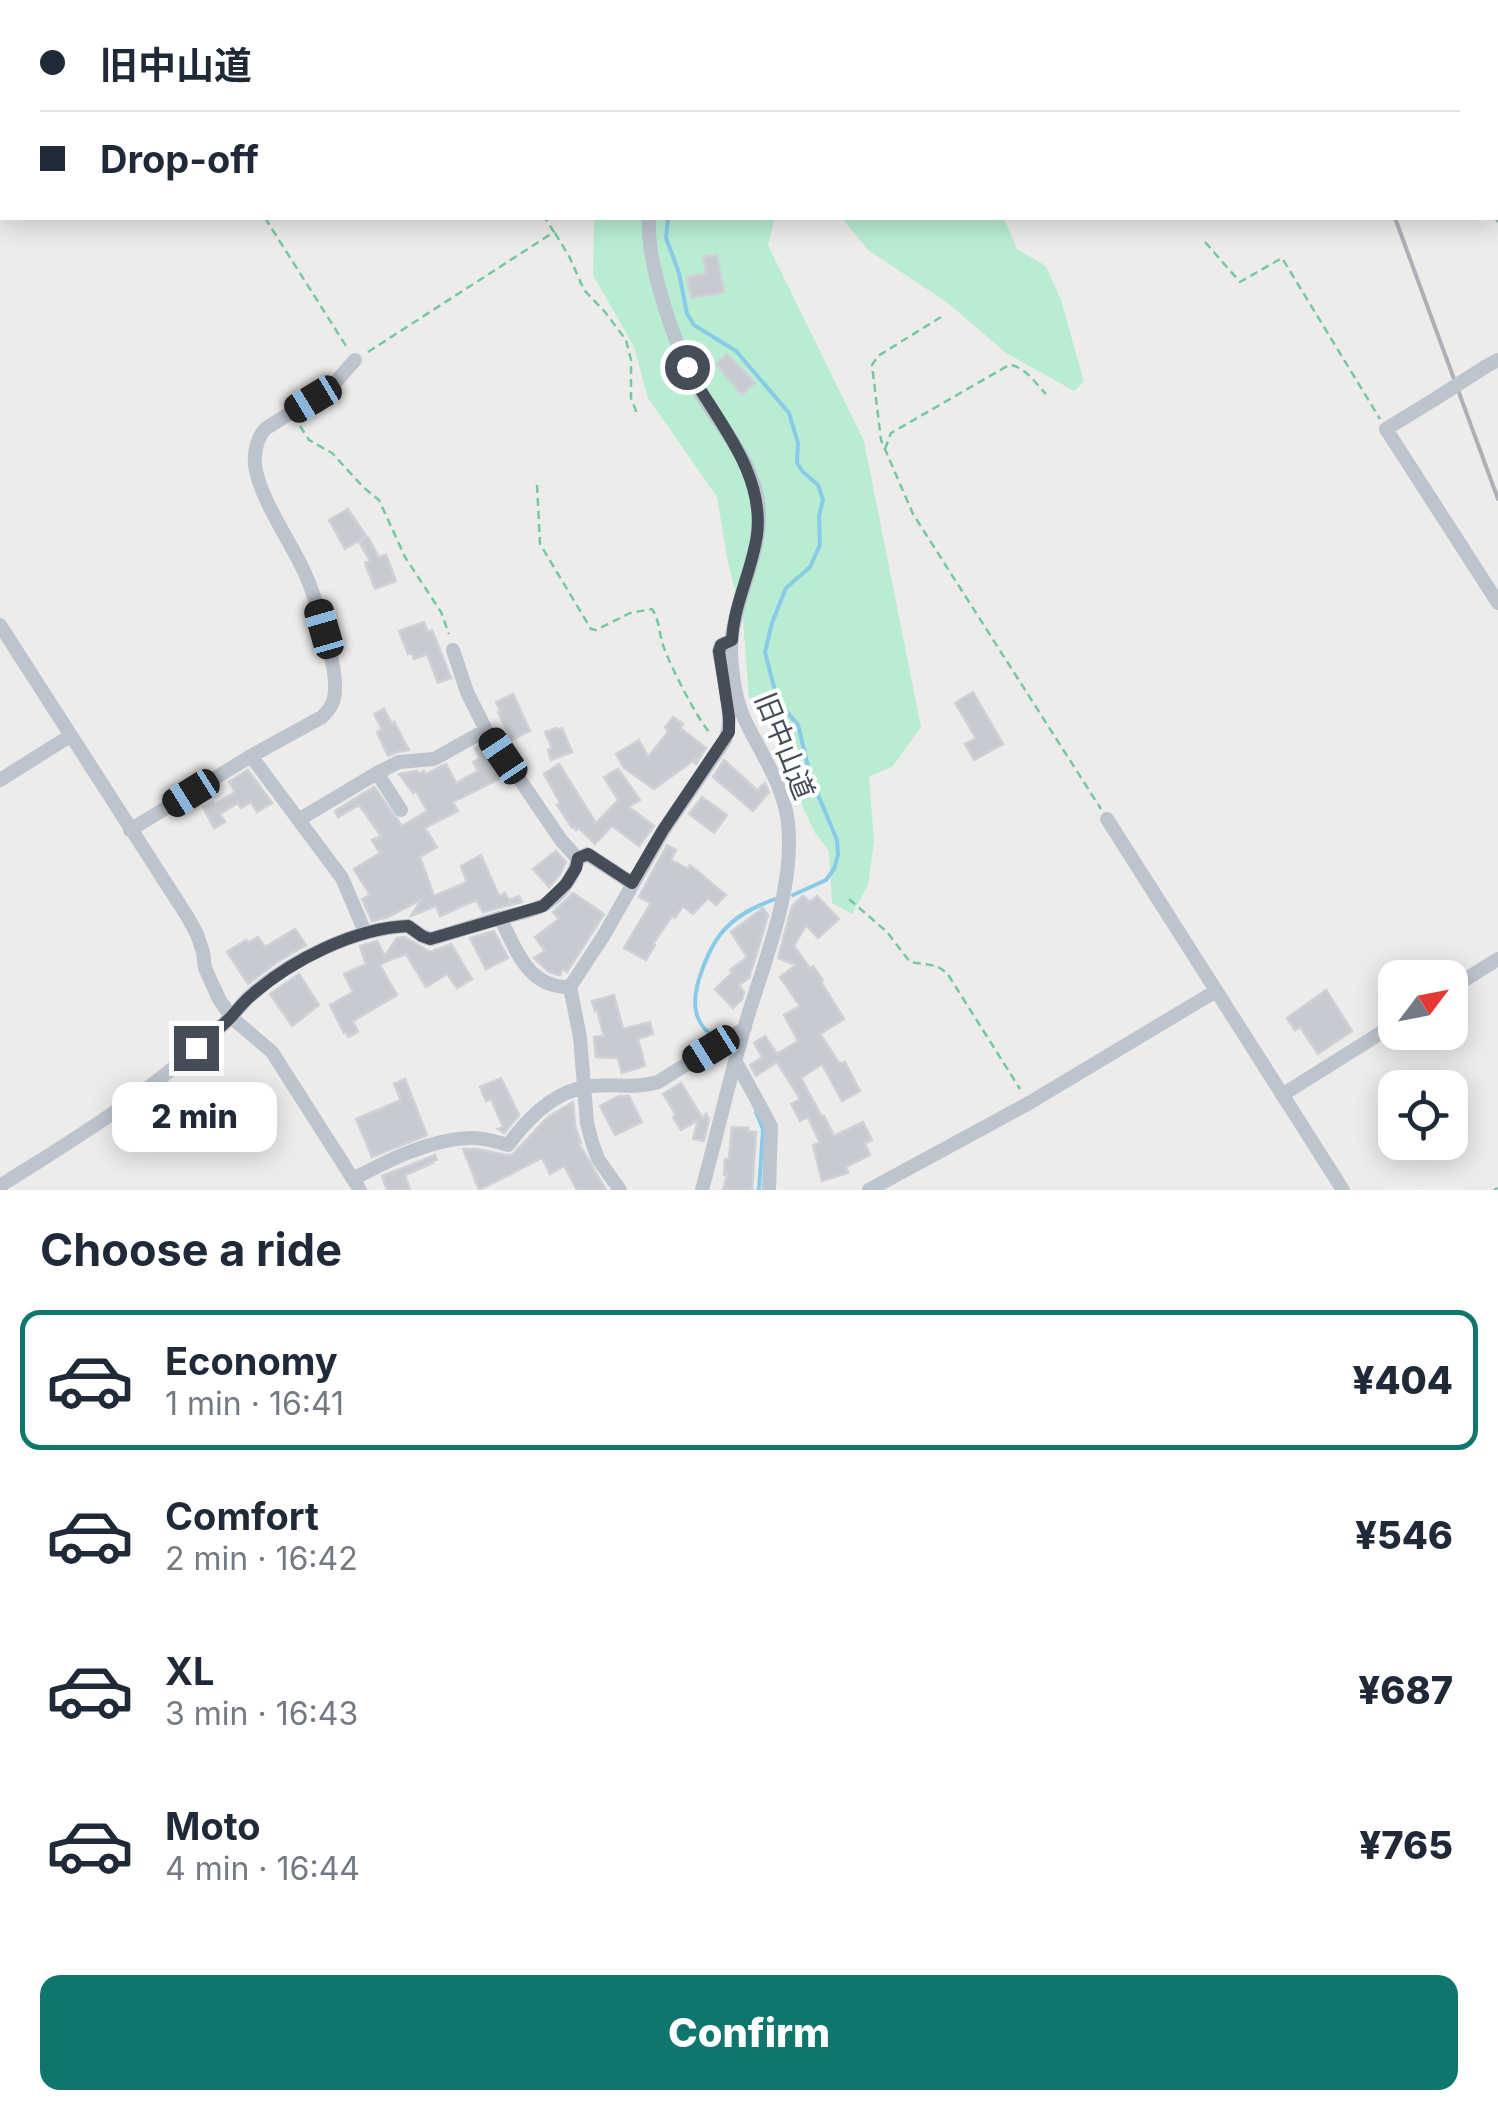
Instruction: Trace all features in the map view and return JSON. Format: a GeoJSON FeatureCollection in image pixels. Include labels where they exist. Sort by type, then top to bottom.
{"type":"FeatureCollection","features":[{"type":"Feature","properties":{"kind":"street","name":"旧中山道"},"geometry":{"type":"LineString","coordinates":[[649,220],[652,261],[687,367],[748,469],[756,496],[757,535],[736,608],[732,670],[740,707],[779,788],[789,847],[778,912],[702,1190]]}},
{"type":"Feature","properties":{"kind":"street"},"geometry":{"type":"LineString","coordinates":[[130,830],[322,717],[331,708],[336,687],[313,593],[265,495],[255,468],[256,444],[272,424],[331,387],[355,360]]}},
{"type":"Feature","properties":{"kind":"street"},"geometry":{"type":"LineString","coordinates":[[1491,363],[1386,428],[1498,603]]}},
{"type":"Feature","properties":{"kind":"street"},"geometry":{"type":"LineString","coordinates":[[0,624],[197,934],[210,980],[232,1016],[272,1052],[356,1184],[381,1164],[455,1139],[508,1144],[548,1104],[585,1087],[644,1086],[658,1082],[744,1028]]}},
{"type":"Feature","properties":{"kind":"street"},"geometry":{"type":"LineString","coordinates":[[620,1190],[598,1159],[587,1123],[580,1037],[570,987],[663,830],[729,732],[719,651],[721,645],[732,640]]}},
{"type":"Feature","properties":{"kind":"street"},"geometry":{"type":"LineString","coordinates":[[453,650],[467,692],[486,730],[561,840],[578,858]]}},
{"type":"Feature","properties":{"kind":"street"},"geometry":{"type":"LineString","coordinates":[[300,820],[392,764],[434,759],[486,730]]}},
{"type":"Feature","properties":{"kind":"street"},"geometry":{"type":"LineString","coordinates":[[0,780],[70,736]]}},
{"type":"Feature","properties":{"kind":"street"},"geometry":{"type":"LineString","coordinates":[[251,756],[342,878],[365,932]]}},
{"type":"Feature","properties":{"kind":"street"},"geometry":{"type":"LineString","coordinates":[[377,774],[401,810]]}},
{"type":"Feature","properties":{"kind":"street"},"geometry":{"type":"LineString","coordinates":[[1108,819],[1343,1190]]}},
{"type":"Feature","properties":{"kind":"street"},"geometry":{"type":"LineString","coordinates":[[578,858],[588,854],[632,883]]}},
{"type":"Feature","properties":{"kind":"street"},"geometry":{"type":"LineString","coordinates":[[0,1186],[141,1094],[248,998],[304,960],[365,932],[408,926],[430,939],[543,906],[566,884],[578,858]]}},
{"type":"Feature","properties":{"kind":"street"},"geometry":{"type":"LineString","coordinates":[[500,918],[533,976],[544,983],[570,987]]}},
{"type":"Feature","properties":{"kind":"street"},"geometry":{"type":"LineString","coordinates":[[1468,978],[1498,959]]}},
{"type":"Feature","properties":{"kind":"street"},"geometry":{"type":"LineString","coordinates":[[869,1190],[1029,1103],[1216,991]]}},
{"type":"Feature","properties":{"kind":"street"},"geometry":{"type":"LineString","coordinates":[[1282,1094],[1378,1035]]}},
{"type":"Feature","properties":{"kind":"street"},"geometry":{"type":"LineString","coordinates":[[736,1062],[771,1126],[769,1190]]}},
{"type":"Feature","properties":{"kind":"path"},"geometry":{"type":"LineString","coordinates":[[266,220],[355,360],[554,232]]}},
{"type":"Feature","properties":{"kind":"path"},"geometry":{"type":"LineString","coordinates":[[546,220],[584,290],[626,340],[632,398],[638,416]]}},
{"type":"Feature","properties":{"kind":"path"},"geometry":{"type":"LineString","coordinates":[[1206,242],[1240,282],[1282,258],[1386,428]]}},
{"type":"Feature","properties":{"kind":"path"},"geometry":{"type":"LineString","coordinates":[[941,317],[878,356],[872,365],[885,451],[923,529],[1108,819]]}},
{"type":"Feature","properties":{"kind":"path"},"geometry":{"type":"LineString","coordinates":[[885,451],[891,433],[1009,366],[1024,371],[1046,394]]}},
{"type":"Feature","properties":{"kind":"path"},"geometry":{"type":"LineString","coordinates":[[291,412],[309,440],[332,453],[379,500],[406,557],[442,612],[453,650]]}},
{"type":"Feature","properties":{"kind":"path"},"geometry":{"type":"LineString","coordinates":[[538,486],[540,544],[591,629],[630,612],[652,610],[664,649],[701,724],[722,745]]}},
{"type":"Feature","properties":{"kind":"path"},"geometry":{"type":"LineString","coordinates":[[849,899],[887,932],[910,962],[937,966],[947,973],[1029,1103]]}},
{"type":"Feature","properties":{"kind":"green space"},"geometry":{"type":"Polygon","coordinates":[[[594,220],[774,220],[768,245],[864,441],[921,727],[893,766],[869,777],[874,841],[868,885],[852,914],[832,903],[829,851],[802,806],[799,768],[749,698],[743,621],[717,497],[648,398],[634,347],[593,275],[594,220]]]}},
{"type":"Feature","properties":{"kind":"green space"},"geometry":{"type":"Polygon","coordinates":[[[844,220],[1005,220],[1017,249],[1046,266],[1061,300],[1084,382],[1074,391],[1006,353],[948,303],[868,250],[844,220]]]}},
{"type":"Feature","properties":{"kind":"building"},"geometry":{"type":"Polygon","coordinates":[[[717,255],[724,292],[691,298],[687,277],[706,273],[703,257],[717,255]]]}},
{"type":"Feature","properties":{"kind":"building"},"geometry":{"type":"Polygon","coordinates":[[[727,354],[755,383],[742,395],[716,364],[727,354]]]}},
{"type":"Feature","properties":{"kind":"building"},"geometry":{"type":"Polygon","coordinates":[[[348,509],[366,536],[345,549],[329,520],[348,509]]]}},
{"type":"Feature","properties":{"kind":"building"},"geometry":{"type":"Polygon","coordinates":[[[368,537],[379,557],[386,555],[396,581],[375,589],[365,563],[370,561],[359,542],[368,537]]]}},
{"type":"Feature","properties":{"kind":"building"},"geometry":{"type":"Polygon","coordinates":[[[424,622],[428,632],[432,630],[451,678],[438,683],[427,654],[414,659],[399,631],[424,622]]]}},
{"type":"Feature","properties":{"kind":"building"},"geometry":{"type":"Polygon","coordinates":[[[973,692],[1003,744],[974,760],[965,744],[976,738],[955,703],[973,692]]]}},
{"type":"Feature","properties":{"kind":"building"},"geometry":{"type":"Polygon","coordinates":[[[513,694],[530,731],[511,740],[496,702],[513,694]]]}},
{"type":"Feature","properties":{"kind":"building"},"geometry":{"type":"Polygon","coordinates":[[[384,709],[409,750],[388,756],[374,714],[384,709]]]}},
{"type":"Feature","properties":{"kind":"building"},"geometry":{"type":"Polygon","coordinates":[[[673,717],[683,724],[680,728],[706,748],[696,764],[697,758],[654,789],[624,768],[616,754],[639,740],[648,757],[668,732],[665,727],[673,717]]]}},
{"type":"Feature","properties":{"kind":"building"},"geometry":{"type":"Polygon","coordinates":[[[562,728],[572,752],[551,760],[548,750],[552,748],[545,732],[562,728]]]}},
{"type":"Feature","properties":{"kind":"building"},"geometry":{"type":"Polygon","coordinates":[[[483,744],[503,777],[453,802],[458,811],[425,828],[437,847],[420,857],[434,896],[467,882],[461,866],[481,855],[499,896],[505,893],[511,904],[509,900],[519,896],[522,902],[483,912],[476,900],[440,916],[436,906],[411,916],[421,900],[372,921],[362,899],[370,895],[354,869],[380,853],[372,840],[381,836],[359,805],[338,817],[335,811],[374,787],[402,826],[427,811],[416,791],[413,793],[399,774],[426,774],[446,764],[456,783],[478,771],[473,762],[480,758],[475,748],[483,744]]]}},
{"type":"Feature","properties":{"kind":"building"},"geometry":{"type":"Polygon","coordinates":[[[724,760],[757,790],[765,783],[769,792],[753,811],[713,777],[724,760]]]}},
{"type":"Feature","properties":{"kind":"building"},"geometry":{"type":"Polygon","coordinates":[[[559,764],[596,823],[618,800],[604,777],[618,769],[640,800],[629,807],[654,826],[639,846],[612,826],[595,844],[579,828],[572,828],[544,774],[559,764]]]}},
{"type":"Feature","properties":{"kind":"building"},"geometry":{"type":"Polygon","coordinates":[[[248,770],[272,803],[257,812],[251,802],[241,808],[238,803],[220,814],[225,822],[214,828],[203,807],[235,792],[229,782],[248,770]]]}},
{"type":"Feature","properties":{"kind":"building"},"geometry":{"type":"Polygon","coordinates":[[[702,797],[727,815],[714,833],[689,814],[702,797]]]}},
{"type":"Feature","properties":{"kind":"building"},"geometry":{"type":"Polygon","coordinates":[[[667,845],[676,850],[671,860],[688,869],[690,865],[726,895],[716,905],[708,898],[693,914],[683,906],[675,918],[672,916],[646,960],[624,948],[651,903],[639,897],[667,845]]]}},
{"type":"Feature","properties":{"kind":"building"},"geometry":{"type":"Polygon","coordinates":[[[556,851],[566,862],[549,887],[533,869],[556,851]]]}},
{"type":"Feature","properties":{"kind":"building"},"geometry":{"type":"Polygon","coordinates":[[[573,893],[604,914],[567,972],[563,968],[558,975],[534,958],[545,951],[535,937],[559,919],[553,912],[573,893]]]}},
{"type":"Feature","properties":{"kind":"building"},"geometry":{"type":"Polygon","coordinates":[[[803,896],[810,902],[817,896],[839,919],[818,938],[806,925],[794,946],[823,980],[844,1019],[820,1034],[840,1064],[845,1062],[860,1091],[842,1101],[822,1064],[801,1078],[834,1136],[863,1122],[872,1140],[865,1143],[870,1155],[846,1167],[848,1173],[822,1181],[813,1145],[820,1143],[808,1117],[800,1121],[791,1104],[800,1099],[777,1062],[756,1076],[750,1065],[762,1057],[754,1043],[765,1036],[777,1054],[798,1041],[784,1015],[800,1006],[780,977],[796,965],[778,958],[792,906],[803,896]]]}},
{"type":"Feature","properties":{"kind":"building"},"geometry":{"type":"Polygon","coordinates":[[[763,908],[768,915],[759,946],[749,978],[739,985],[744,992],[742,999],[733,1008],[715,989],[747,957],[731,932],[763,908]]]}},
{"type":"Feature","properties":{"kind":"building"},"geometry":{"type":"Polygon","coordinates":[[[295,929],[306,945],[248,984],[227,952],[258,937],[265,947],[295,929]]]}},
{"type":"Feature","properties":{"kind":"building"},"geometry":{"type":"Polygon","coordinates":[[[494,931],[508,958],[486,969],[470,938],[494,931]]]}},
{"type":"Feature","properties":{"kind":"building"},"geometry":{"type":"Polygon","coordinates":[[[405,937],[430,952],[451,944],[472,979],[457,988],[447,974],[426,987],[406,954],[387,961],[380,965],[397,995],[353,1021],[358,1032],[348,1037],[330,1005],[353,992],[344,974],[366,964],[360,946],[377,941],[385,956],[397,938],[405,937]]]}},
{"type":"Feature","properties":{"kind":"building"},"geometry":{"type":"Polygon","coordinates":[[[299,974],[319,1005],[292,1026],[270,994],[299,974]]]}},
{"type":"Feature","properties":{"kind":"building"},"geometry":{"type":"Polygon","coordinates":[[[1326,990],[1352,1031],[1318,1054],[1300,1027],[1295,1030],[1287,1018],[1326,990]]]}},
{"type":"Feature","properties":{"kind":"building"},"geometry":{"type":"Polygon","coordinates":[[[614,995],[623,1029],[650,1022],[653,1034],[638,1039],[645,1066],[622,1073],[618,1058],[596,1057],[594,1037],[604,1036],[592,1001],[614,995]]]}},
{"type":"Feature","properties":{"kind":"building"},"geometry":{"type":"Polygon","coordinates":[[[501,1078],[519,1115],[504,1133],[498,1129],[503,1127],[491,1099],[486,1101],[480,1087],[501,1078]]]}},
{"type":"Feature","properties":{"kind":"building"},"geometry":{"type":"Polygon","coordinates":[[[405,1079],[427,1135],[372,1157],[356,1119],[401,1100],[394,1084],[405,1079]]]}},
{"type":"Feature","properties":{"kind":"building"},"geometry":{"type":"Polygon","coordinates":[[[681,1083],[703,1119],[706,1114],[709,1119],[704,1141],[693,1139],[698,1120],[681,1130],[663,1094],[681,1083]]]}},
{"type":"Feature","properties":{"kind":"building"},"geometry":{"type":"Polygon","coordinates":[[[619,1096],[629,1096],[642,1122],[615,1135],[600,1106],[619,1096]]]}},
{"type":"Feature","properties":{"kind":"building"},"geometry":{"type":"Polygon","coordinates":[[[573,1102],[579,1144],[606,1190],[577,1190],[564,1166],[550,1174],[542,1158],[479,1190],[463,1149],[512,1155],[548,1117],[573,1102]]]}},
{"type":"Feature","properties":{"kind":"building"},"geometry":{"type":"Polygon","coordinates":[[[732,1127],[756,1132],[752,1190],[723,1190],[732,1127]]]}},
{"type":"Feature","properties":{"kind":"building"},"geometry":{"type":"Polygon","coordinates":[[[435,1155],[437,1160],[433,1163],[405,1175],[410,1190],[387,1190],[382,1176],[435,1155]]]}},
{"type":"Feature","properties":{"kind":"waterway"},"geometry":{"type":"LineString","coordinates":[[668,220],[666,238],[679,273],[687,314],[694,325],[736,351],[789,413],[798,443],[797,463],[818,485],[823,500],[820,545],[810,567],[786,588],[765,652],[775,691],[798,725],[811,778],[837,840],[838,855],[826,880],[793,895]]}},
{"type":"Feature","properties":{"kind":"waterway"},"geometry":{"type":"LineString","coordinates":[[716,1040],[702,1026],[695,1005],[703,968],[727,927],[750,910],[775,899]]}},
{"type":"Feature","properties":{"kind":"waterway"},"geometry":{"type":"LineString","coordinates":[[756,1112],[763,1129],[759,1190]]}},
{"type":"Feature","properties":{"kind":"railway"},"geometry":{"type":"LineString","coordinates":[[1396,220],[1498,499]]}},
{"type":"Feature","properties":{"kind":"route"},"geometry":{"type":"LineString","coordinates":[[196,1048],[270,980],[365,932],[408,926],[430,939],[543,906],[566,884],[578,858],[588,854],[632,883],[729,732],[719,651],[721,645],[732,640],[736,608],[757,535],[758,508],[748,469],[687,367]]}}]}
